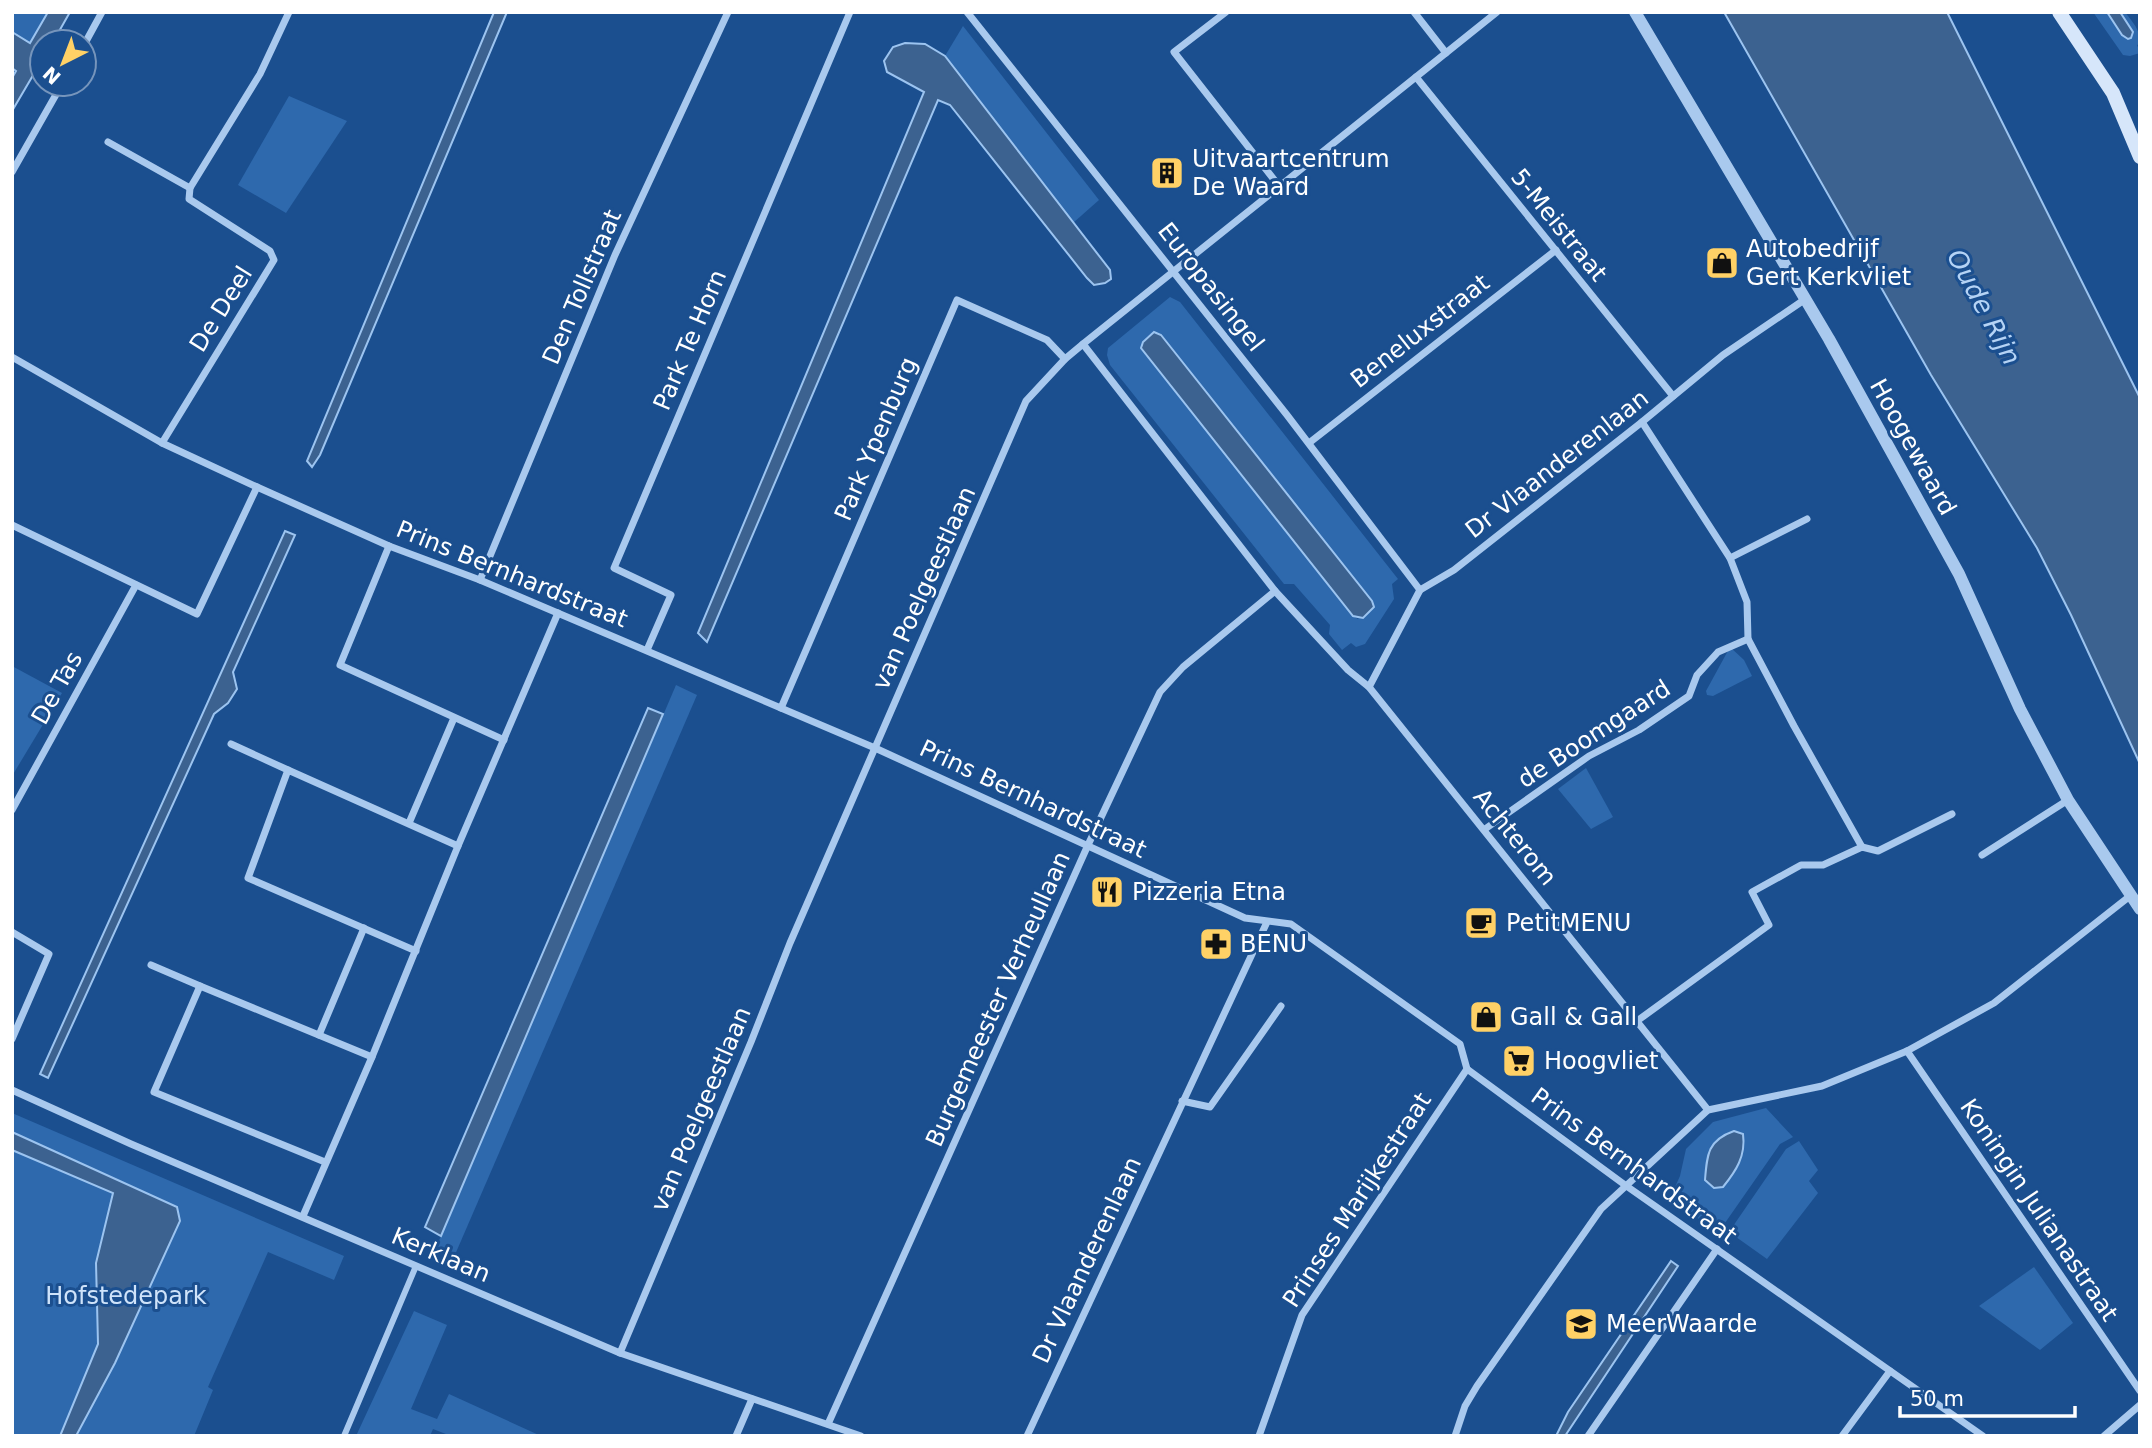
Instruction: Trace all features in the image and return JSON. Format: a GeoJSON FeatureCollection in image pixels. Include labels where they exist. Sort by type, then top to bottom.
{"type":"FeatureCollection","features":[{"type":"Feature","properties":{"kind":"main road"},"geometry":{"type":"LineString","coordinates":[[2059,12],[2113,93],[2140,157]]}},
{"type":"Feature","properties":{"kind":"street"},"geometry":{"type":"LineString","coordinates":[[93,28],[102,12]]}},
{"type":"Feature","properties":{"kind":"street"},"geometry":{"type":"LineString","coordinates":[[190,188],[260,74],[289,12]]}},
{"type":"Feature","properties":{"kind":"street","name":"Den Tollstraat"},"geometry":{"type":"LineString","coordinates":[[480,580],[615,255],[728,12]]}},
{"type":"Feature","properties":{"kind":"street","name":"Park Te Horn"},"geometry":{"type":"LineString","coordinates":[[647,650],[671,595],[614,568],[850,12]]}},
{"type":"Feature","properties":{"kind":"street","name":"Europasingel"},"geometry":{"type":"LineString","coordinates":[[967,12],[1309,443],[1420,590]]}},
{"type":"Feature","properties":{"kind":"street"},"geometry":{"type":"LineString","coordinates":[[1226,12],[1174,52],[1279,186]]}},
{"type":"Feature","properties":{"kind":"street"},"geometry":{"type":"LineString","coordinates":[[1414,12],[1446,53]]}},
{"type":"Feature","properties":{"kind":"street","name":"van Poelgeestlaan"},"geometry":{"type":"LineString","coordinates":[[620,1353],[790,943],[1026,401],[1065,359],[1083,344],[1497,12]]}},
{"type":"Feature","properties":{"kind":"street","name":"Hoogewaard"},"geometry":{"type":"LineString","coordinates":[[1635,12],[1829,339],[1959,574],[2020,709],[2068,800],[2140,909]]}},
{"type":"Feature","properties":{"kind":"street","name":"5-Meistraat"},"geometry":{"type":"LineString","coordinates":[[1416,77],[1673,396]]}},
{"type":"Feature","properties":{"kind":"street"},"geometry":{"type":"LineString","coordinates":[[12,172],[54,98]]}},
{"type":"Feature","properties":{"kind":"street","name":"De Deel"},"geometry":{"type":"LineString","coordinates":[[108,142],[190,188],[189,199],[270,251],[274,260],[162,443]]}},
{"type":"Feature","properties":{"kind":"street","name":"Beneluxstraat"},"geometry":{"type":"LineString","coordinates":[[1309,443],[1556,250]]}},
{"type":"Feature","properties":{"kind":"street","name":"Park Ypenburg"},"geometry":{"type":"LineString","coordinates":[[781,708],[957,300],[1047,340],[1065,359]]}},
{"type":"Feature","properties":{"kind":"street","name":"Dr Vlaanderenlaan"},"geometry":{"type":"LineString","coordinates":[[1420,590],[1454,570],[1723,355],[1804,300]]}},
{"type":"Feature","properties":{"kind":"street"},"geometry":{"type":"LineString","coordinates":[[1083,344],[1275,591],[1348,670],[1369,687],[1420,590]]}},
{"type":"Feature","properties":{"kind":"street","name":"Prins Bernhardstraat"},"geometry":{"type":"LineString","coordinates":[[12,357],[162,443],[389,546],[480,580],[875,748],[1245,918],[1291,924],[1460,1044],[1467,1069],[1625,1185],[1983,1436]]}},
{"type":"Feature","properties":{"kind":"street"},"geometry":{"type":"LineString","coordinates":[[1642,422],[1730,558],[1747,602],[1748,639],[1863,847]]}},
{"type":"Feature","properties":{"kind":"street"},"geometry":{"type":"LineString","coordinates":[[12,525],[197,614],[257,487]]}},
{"type":"Feature","properties":{"kind":"street"},"geometry":{"type":"LineString","coordinates":[[1730,558],[1807,519]]}},
{"type":"Feature","properties":{"kind":"street"},"geometry":{"type":"LineString","coordinates":[[389,546],[340,665],[504,740]]}},
{"type":"Feature","properties":{"kind":"street","name":"De Tas"},"geometry":{"type":"LineString","coordinates":[[12,810],[136,585]]}},
{"type":"Feature","properties":{"kind":"street","name":"Burgemeester Verheullaan"},"geometry":{"type":"LineString","coordinates":[[828,1424],[1088,845],[1160,692],[1183,667],[1275,591]]}},
{"type":"Feature","properties":{"kind":"street"},"geometry":{"type":"LineString","coordinates":[[303,1216],[558,613]]}},
{"type":"Feature","properties":{"kind":"street","name":"de Boomgaard"},"geometry":{"type":"LineString","coordinates":[[1485,830],[1589,756],[1639,730],[1689,696],[1697,676],[1718,652],[1748,639]]}},
{"type":"Feature","properties":{"kind":"street","name":"Achterom"},"geometry":{"type":"LineString","coordinates":[[1369,687],[1709,1110]]}},
{"type":"Feature","properties":{"kind":"street"},"geometry":{"type":"LineString","coordinates":[[409,823],[454,718]]}},
{"type":"Feature","properties":{"kind":"street"},"geometry":{"type":"LineString","coordinates":[[231,744],[458,846]]}},
{"type":"Feature","properties":{"kind":"street"},"geometry":{"type":"LineString","coordinates":[[288,770],[247,878],[416,951]]}},
{"type":"Feature","properties":{"kind":"street"},"geometry":{"type":"LineString","coordinates":[[1982,855],[2068,800]]}},
{"type":"Feature","properties":{"kind":"street"},"geometry":{"type":"LineString","coordinates":[[1637,1021],[1769,925],[1752,892],[1801,865],[1823,865],[1863,847],[1878,851],[1952,814]]}},
{"type":"Feature","properties":{"kind":"street"},"geometry":{"type":"LineString","coordinates":[[1455,1436],[1465,1406],[1601,1209],[1709,1110],[1822,1086],[1907,1051],[1994,1003],[2130,896]]}},
{"type":"Feature","properties":{"kind":"street","name":"Dr Vlaanderenlaan"},"geometry":{"type":"LineString","coordinates":[[1027,1436],[1267,922]]}},
{"type":"Feature","properties":{"kind":"street"},"geometry":{"type":"LineString","coordinates":[[319,1035],[364,928]]}},
{"type":"Feature","properties":{"kind":"street"},"geometry":{"type":"LineString","coordinates":[[12,932],[49,954],[12,1039]]}},
{"type":"Feature","properties":{"kind":"street"},"geometry":{"type":"LineString","coordinates":[[151,965],[372,1057]]}},
{"type":"Feature","properties":{"kind":"street"},"geometry":{"type":"LineString","coordinates":[[200,986],[154,1092],[325,1163]]}},
{"type":"Feature","properties":{"kind":"street"},"geometry":{"type":"LineString","coordinates":[[1182,1101],[1210,1107],[1281,1006]]}},
{"type":"Feature","properties":{"kind":"street","name":"Koningin Julianastraat"},"geometry":{"type":"LineString","coordinates":[[1907,1051],[2140,1391]]}},
{"type":"Feature","properties":{"kind":"street","name":"Prinses Marijkestraat"},"geometry":{"type":"LineString","coordinates":[[1259,1436],[1302,1315],[1467,1069]]}},
{"type":"Feature","properties":{"kind":"street","name":"Kerklaan"},"geometry":{"type":"LineString","coordinates":[[12,1090],[620,1353],[861,1436]]}},
{"type":"Feature","properties":{"kind":"street"},"geometry":{"type":"LineString","coordinates":[[1588,1436],[1717,1249]]}},
{"type":"Feature","properties":{"kind":"street"},"geometry":{"type":"LineString","coordinates":[[344,1436],[416,1266]]}},
{"type":"Feature","properties":{"kind":"street"},"geometry":{"type":"LineString","coordinates":[[1842,1436],[1890,1371]]}},
{"type":"Feature","properties":{"kind":"street"},"geometry":{"type":"LineString","coordinates":[[736,1436],[752,1399]]}},
{"type":"Feature","properties":{"kind":"street"},"geometry":{"type":"LineString","coordinates":[[2104,1436],[2140,1405]]}},
{"type":"Feature","properties":{"kind":"green space"},"geometry":{"type":"Polygon","coordinates":[[[12,12],[48,12],[39,28],[28,28],[28,42],[12,32],[12,12]]]}},
{"type":"Feature","properties":{"kind":"green space"},"geometry":{"type":"Polygon","coordinates":[[[2093,12],[2107,12],[2122,35],[2131,38],[2133,32],[2120,12],[2125,12],[2139,33],[2137,46],[2140,53],[2123,55],[2093,12]]]}},
{"type":"Feature","properties":{"kind":"green space"},"geometry":{"type":"Polygon","coordinates":[[[963,26],[1099,200],[1073,223],[945,56],[963,26]]]}},
{"type":"Feature","properties":{"kind":"green space"},"geometry":{"type":"Polygon","coordinates":[[[289,96],[347,121],[286,213],[238,185],[289,96]]]}},
{"type":"Feature","properties":{"kind":"green space"},"geometry":{"type":"Polygon","coordinates":[[[1170,297],[1180,302],[1398,579],[1392,584],[1394,599],[1365,644],[1356,647],[1351,643],[1342,650],[1329,634],[1330,625],[1294,584],[1284,584],[1110,365],[1108,348],[1170,297]],[[1154,332],[1142,348],[1358,619],[1372,601],[1161,335],[1154,332]]]}},
{"type":"Feature","properties":{"kind":"green space"},"geometry":{"type":"Polygon","coordinates":[[[1730,647],[1744,660],[1752,676],[1713,696],[1707,695],[1706,691],[1730,647]]]}},
{"type":"Feature","properties":{"kind":"green space"},"geometry":{"type":"Polygon","coordinates":[[[12,666],[62,693],[12,776],[12,666]]]}},
{"type":"Feature","properties":{"kind":"green space"},"geometry":{"type":"Polygon","coordinates":[[[676,685],[697,695],[454,1257],[435,1250],[676,685]]]}},
{"type":"Feature","properties":{"kind":"green space"},"geometry":{"type":"Polygon","coordinates":[[[1586,768],[1613,817],[1591,829],[1558,789],[1586,768]]]}},
{"type":"Feature","properties":{"kind":"green space"},"geometry":{"type":"Polygon","coordinates":[[[1766,1108],[1793,1137],[1780,1144],[1718,1233],[1670,1198],[1680,1176],[1686,1149],[1713,1122],[1766,1108]]]}},
{"type":"Feature","properties":{"kind":"green space","name":"Hofstedepark"},"geometry":{"type":"Polygon","coordinates":[[[12,1113],[344,1256],[334,1280],[268,1252],[208,1387],[213,1390],[194,1436],[12,1436],[12,1113]]]}},
{"type":"Feature","properties":{"kind":"green space"},"geometry":{"type":"Polygon","coordinates":[[[1799,1141],[1818,1170],[1809,1181],[1818,1193],[1767,1259],[1729,1232],[1786,1149],[1799,1141]]]}},
{"type":"Feature","properties":{"kind":"green space"},"geometry":{"type":"Polygon","coordinates":[[[2034,1267],[2073,1323],[2040,1350],[1979,1306],[2034,1267]]]}},
{"type":"Feature","properties":{"kind":"green space"},"geometry":{"type":"Polygon","coordinates":[[[414,1311],[447,1325],[411,1409],[437,1419],[449,1394],[541,1436],[451,1436],[433,1429],[430,1436],[356,1436],[414,1311]]]}},
{"type":"Feature","properties":{"kind":"water"},"geometry":{"type":"Polygon","coordinates":[[[48,12],[70,12],[61,28],[39,28],[48,12]]]}},
{"type":"Feature","properties":{"kind":"water"},"geometry":{"type":"Polygon","coordinates":[[[494,12],[507,12],[320,455],[312,467],[307,461],[494,12]]]}},
{"type":"Feature","properties":{"kind":"water","name":"Oude Rijn"},"geometry":{"type":"Polygon","coordinates":[[[1724,12],[1947,12],[2140,398],[2140,764],[2037,548],[1931,375],[1724,12]]]}},
{"type":"Feature","properties":{"kind":"water"},"geometry":{"type":"Polygon","coordinates":[[[2107,12],[2120,12],[2133,32],[2131,38],[2122,35],[2107,12]]]}},
{"type":"Feature","properties":{"kind":"water"},"geometry":{"type":"Polygon","coordinates":[[[12,32],[28,42],[28,84],[12,111],[12,78],[16,71],[12,68],[12,32]]]}},
{"type":"Feature","properties":{"kind":"water"},"geometry":{"type":"Polygon","coordinates":[[[905,43],[925,44],[945,56],[1110,270],[1111,279],[1094,285],[1087,278],[950,105],[938,100],[707,642],[698,633],[924,92],[887,72],[884,61],[893,47],[905,43]]]}},
{"type":"Feature","properties":{"kind":"water"},"geometry":{"type":"Polygon","coordinates":[[[1154,332],[1161,335],[1372,601],[1374,607],[1363,618],[1353,616],[1141,348],[1143,342],[1154,332]]]}},
{"type":"Feature","properties":{"kind":"water"},"geometry":{"type":"Polygon","coordinates":[[[285,531],[295,535],[233,672],[237,689],[228,703],[214,714],[48,1078],[40,1074],[285,531]]]}},
{"type":"Feature","properties":{"kind":"water"},"geometry":{"type":"Polygon","coordinates":[[[648,708],[663,714],[441,1236],[425,1227],[648,708]]]}},
{"type":"Feature","properties":{"kind":"water"},"geometry":{"type":"Polygon","coordinates":[[[1734,1131],[1743,1134],[1741,1156],[1736,1169],[1723,1187],[1714,1188],[1705,1180],[1710,1149],[1719,1139],[1734,1131]]]}},
{"type":"Feature","properties":{"kind":"water"},"geometry":{"type":"Polygon","coordinates":[[[12,1132],[177,1207],[180,1221],[115,1363],[76,1436],[60,1436],[98,1344],[96,1263],[113,1193],[12,1150],[12,1132]]]}},
{"type":"Feature","properties":{"kind":"water"},"geometry":{"type":"Polygon","coordinates":[[[1671,1261],[1678,1266],[1565,1436],[1556,1436],[1568,1412],[1671,1261]]]}},
{"type":"Feature","properties":{"kind":"place","name":"Uitvaartcentrum De Waard"},"geometry":{"type":"Point","coordinates":[1167,173]}},
{"type":"Feature","properties":{"kind":"place","name":"Autobedrijf Gert Kerkvliet"},"geometry":{"type":"Point","coordinates":[1722,263]}},
{"type":"Feature","properties":{"kind":"place","name":"Pizzeria Etna"},"geometry":{"type":"Point","coordinates":[1107,892]}},
{"type":"Feature","properties":{"kind":"place","name":"PetitMENU"},"geometry":{"type":"Point","coordinates":[1481,923]}},
{"type":"Feature","properties":{"kind":"place","name":"BENU"},"geometry":{"type":"Point","coordinates":[1216,944]}},
{"type":"Feature","properties":{"kind":"place","name":"Gall & Gall"},"geometry":{"type":"Point","coordinates":[1486,1017]}},
{"type":"Feature","properties":{"kind":"place","name":"Hoogvliet"},"geometry":{"type":"Point","coordinates":[1519,1061]}},
{"type":"Feature","properties":{"kind":"place","name":"MeerWaarde"},"geometry":{"type":"Point","coordinates":[1581,1324]}}]}
